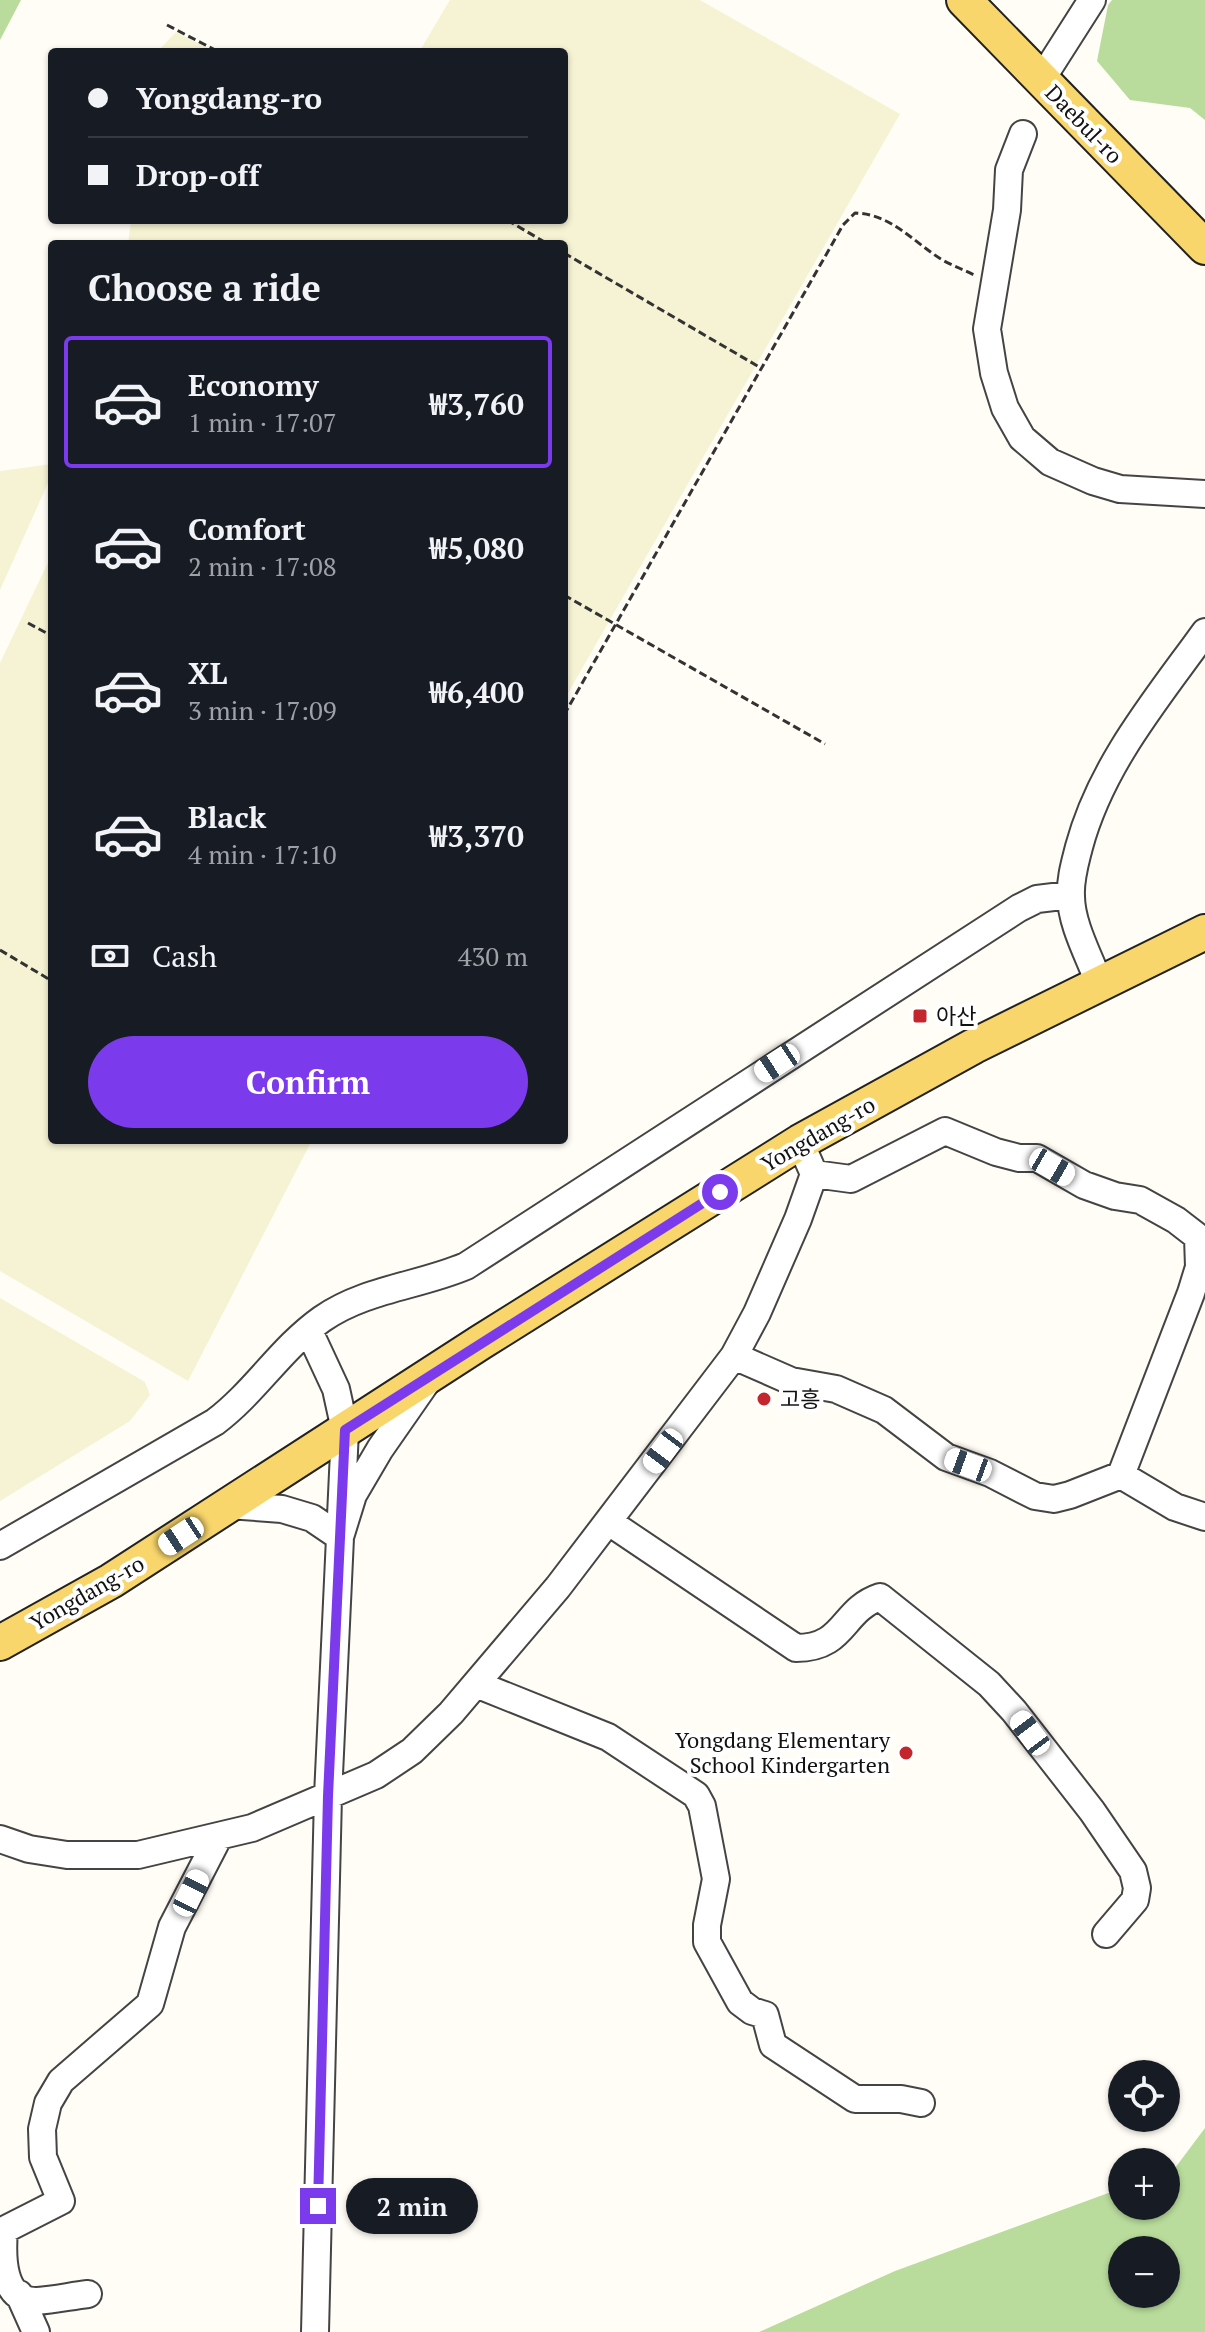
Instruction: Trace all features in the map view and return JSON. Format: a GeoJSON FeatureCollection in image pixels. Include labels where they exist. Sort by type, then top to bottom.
{"type":"FeatureCollection","features":[{"type":"Feature","properties":{"kind":"main road","name":"Daebul-ro"},"geometry":{"type":"LineString","coordinates":[[964,0],[1205,247]]}},
{"type":"Feature","properties":{"kind":"main road","name":"Yongdang-ro"},"geometry":{"type":"LineString","coordinates":[[0,1643],[111,1581],[800,1142],[974,1046],[1205,932]]}},
{"type":"Feature","properties":{"kind":"street"},"geometry":{"type":"LineString","coordinates":[[1041,80],[1092,0]]}},
{"type":"Feature","properties":{"kind":"street"},"geometry":{"type":"LineString","coordinates":[[1023,134],[1009,170],[1007,210],[987,329],[994,373],[1005,408],[1022,438],[1050,462],[1093,481],[1120,489],[1205,494]]}},
{"type":"Feature","properties":{"kind":"street"},"geometry":{"type":"LineString","coordinates":[[1099,983],[1073,913],[1070,895],[1085,825],[1104,778],[1205,632]]}},
{"type":"Feature","properties":{"kind":"street"},"geometry":{"type":"LineString","coordinates":[[0,1546],[215,1422],[283,1352],[322,1319],[354,1301],[436,1278],[466,1266],[1019,908],[1037,899],[1070,895]]}},
{"type":"Feature","properties":{"kind":"street"},"geometry":{"type":"LineString","coordinates":[[734,1356],[791,1381],[836,1389],[884,1410],[946,1457],[990,1473],[1035,1496],[1054,1499],[1121,1475],[1191,1293],[1199,1267],[1198,1237],[1176,1220],[1140,1200],[1115,1196],[1084,1185],[1037,1158],[1019,1158],[996,1152],[945,1131],[851,1179],[814,1174]]}},
{"type":"Feature","properties":{"kind":"street"},"geometry":{"type":"LineString","coordinates":[[0,1839],[29,1849],[67,1855],[138,1855],[252,1828],[376,1775],[412,1751],[476,1684],[609,1522],[734,1356],[757,1313],[814,1174],[800,1142]]}},
{"type":"Feature","properties":{"kind":"street"},"geometry":{"type":"LineString","coordinates":[[309,1331],[336,1389],[345,1430],[328,1796],[315,2332]]}},
{"type":"Feature","properties":{"kind":"street"},"geometry":{"type":"LineString","coordinates":[[340,1537],[353,1495],[380,1449],[432,1374]]}},
{"type":"Feature","properties":{"kind":"street"},"geometry":{"type":"LineString","coordinates":[[1121,1475],[1175,1507],[1205,1517]]}},
{"type":"Feature","properties":{"kind":"street"},"geometry":{"type":"LineString","coordinates":[[228,1505],[282,1509],[312,1518],[340,1537]]}},
{"type":"Feature","properties":{"kind":"street"},"geometry":{"type":"LineString","coordinates":[[609,1522],[796,1648],[813,1648],[827,1643],[866,1601],[880,1597],[989,1684],[1014,1711],[1092,1811],[1133,1871],[1137,1888],[1135,1900],[1106,1934]]}},
{"type":"Feature","properties":{"kind":"street"},"geometry":{"type":"LineString","coordinates":[[476,1684],[608,1737],[696,1795],[702,1806],[716,1879],[707,1925],[707,1942],[740,2002],[752,2011],[765,2015],[773,2045],[855,2099],[901,2099],[921,2103]]}},
{"type":"Feature","properties":{"kind":"street"},"geometry":{"type":"LineString","coordinates":[[88,2294],[33,2301],[19,2294],[10,2287],[2,2257],[4,2230],[61,2201],[43,2157],[42,2129],[48,2103],[61,2081],[150,2004],[172,1927],[219,1836]]}},
{"type":"Feature","properties":{"kind":"street"},"geometry":{"type":"LineString","coordinates":[[19,2294],[36,2332]]}},
{"type":"Feature","properties":{"kind":"path"},"geometry":{"type":"LineString","coordinates":[[167,25],[211,48]]}},
{"type":"Feature","properties":{"kind":"path"},"geometry":{"type":"LineString","coordinates":[[568,708],[843,225],[855,213],[870,213],[888,221],[943,260],[995,286]]}},
{"type":"Feature","properties":{"kind":"path"},"geometry":{"type":"LineString","coordinates":[[514,224],[541,240]]}},
{"type":"Feature","properties":{"kind":"path"},"geometry":{"type":"LineString","coordinates":[[568,255],[761,368]]}},
{"type":"Feature","properties":{"kind":"path"},"geometry":{"type":"LineString","coordinates":[[568,597],[825,744]]}},
{"type":"Feature","properties":{"kind":"path"},"geometry":{"type":"LineString","coordinates":[[28,623],[48,634]]}},
{"type":"Feature","properties":{"kind":"path"},"geometry":{"type":"LineString","coordinates":[[0,950],[48,979]]}},
{"type":"Feature","properties":{"kind":"shaded area"},"geometry":{"type":"Polygon","coordinates":[[[450,0],[700,0],[900,114],[568,693],[568,240],[128,240],[130,224],[568,224],[568,48],[421,48],[450,0]]]}},
{"type":"Feature","properties":{"kind":"shaded area"},"geometry":{"type":"Polygon","coordinates":[[[176,32],[208,48],[161,48],[176,32]]]}},
{"type":"Feature","properties":{"kind":"shaded area"},"geometry":{"type":"Polygon","coordinates":[[[48,465],[48,483],[0,590],[0,471],[48,465]]]}},
{"type":"Feature","properties":{"kind":"shaded area"},"geometry":{"type":"Polygon","coordinates":[[[48,562],[48,1144],[310,1144],[188,1381],[0,1271],[0,663],[48,562]]]}},
{"type":"Feature","properties":{"kind":"shaded area"},"geometry":{"type":"Polygon","coordinates":[[[0,1298],[145,1382],[150,1395],[130,1421],[0,1501],[0,1298]]]}},
{"type":"Feature","properties":{"kind":"green space"},"geometry":{"type":"Polygon","coordinates":[[[0,0],[21,0],[0,40],[0,0]]]}},
{"type":"Feature","properties":{"kind":"green space"},"geometry":{"type":"Polygon","coordinates":[[[1112,0],[1205,0],[1205,120],[1190,108],[1130,100],[1097,61],[1108,5],[1112,0]]]}},
{"type":"Feature","properties":{"kind":"green space"},"geometry":{"type":"Polygon","coordinates":[[[1205,2128],[1205,2332],[759,2332],[895,2271],[1108,2193],[1108,2220],[1180,2220],[1180,2161],[1205,2128]]]}},
{"type":"Feature","properties":{"kind":"place","name":"아산"},"geometry":{"type":"Point","coordinates":[920,1016]}},
{"type":"Feature","properties":{"kind":"place","name":"고흥"},"geometry":{"type":"Point","coordinates":[764,1399]}},
{"type":"Feature","properties":{"kind":"place","name":"Yongdang Elementary School Kindergarten"},"geometry":{"type":"Point","coordinates":[906,1753]}},
{"type":"Feature","properties":{"kind":"route"},"geometry":{"type":"LineString","coordinates":[[318,2206],[328,1796],[345,1430],[720,1192]]}}]}
